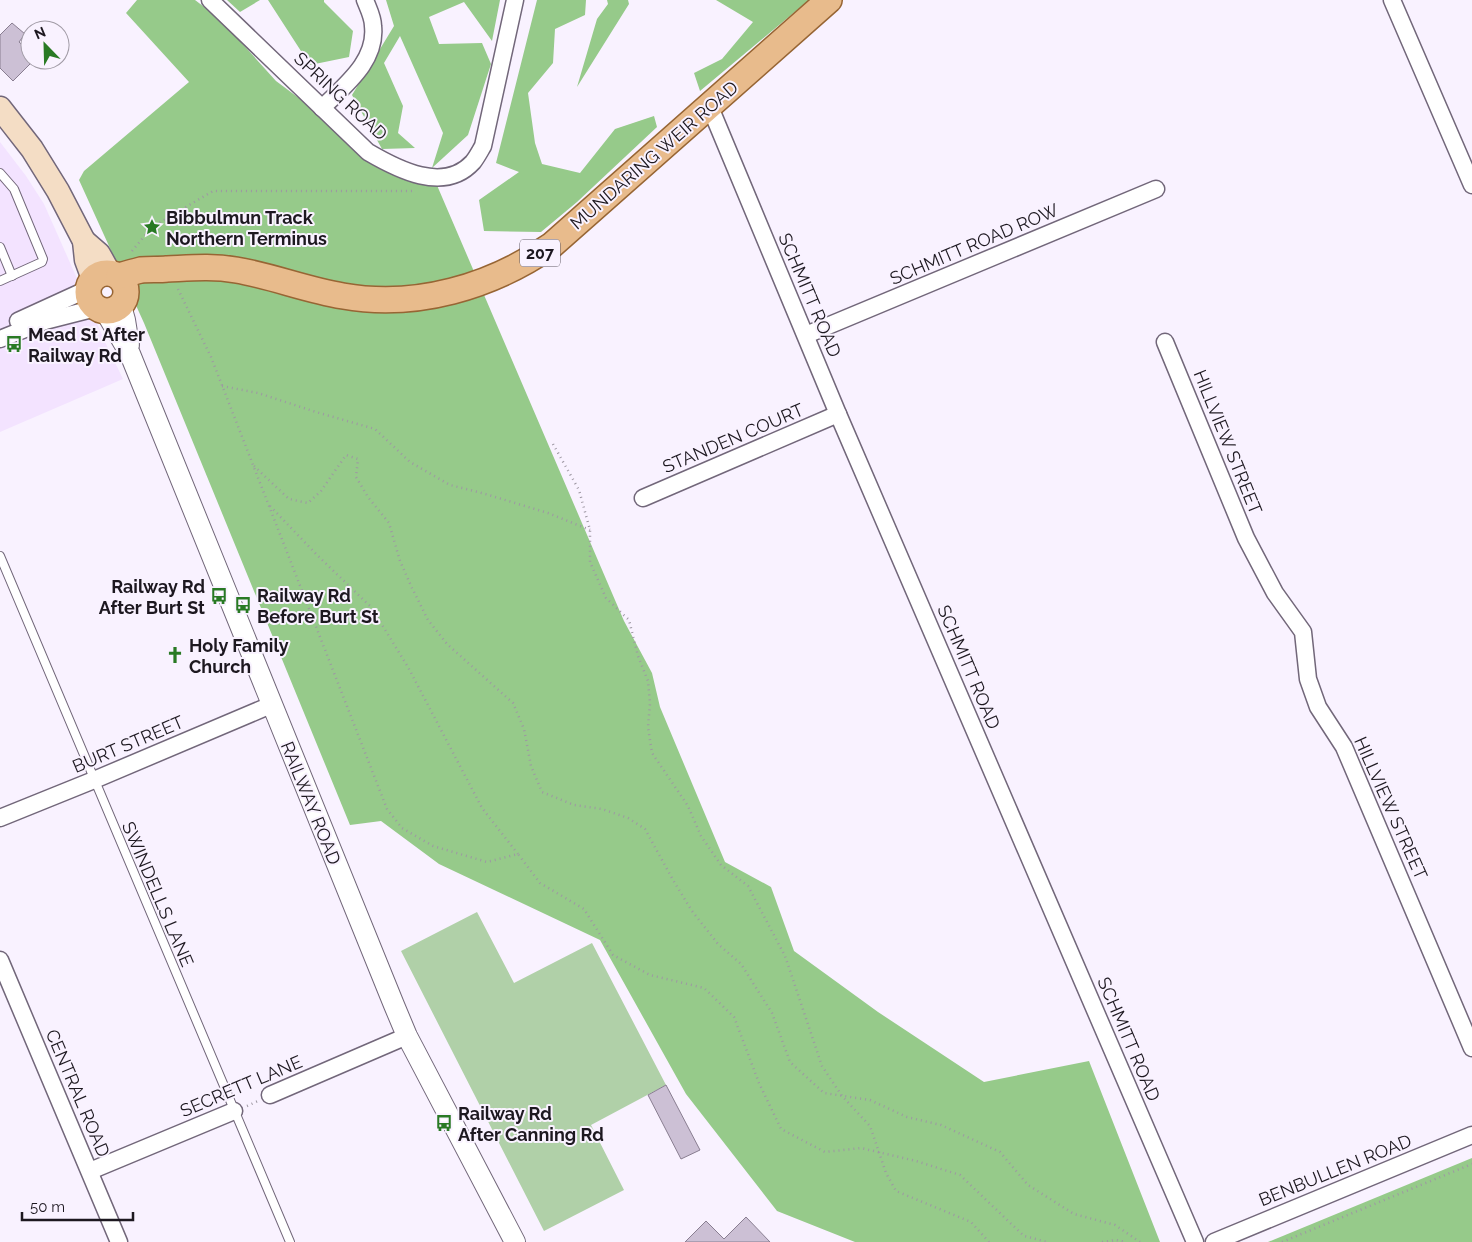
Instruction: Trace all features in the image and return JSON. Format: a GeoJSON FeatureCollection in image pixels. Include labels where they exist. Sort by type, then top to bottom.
{"type":"FeatureCollection","features":[{"type":"Feature","properties":{"kind":"main road","name":"MUNDARING WEIR ROAD"},"geometry":{"type":"LineString","coordinates":[[109,289],[142,270],[200,267],[236,270],[344,296],[369,299],[414,298],[462,289],[506,272],[552,246],[829,0]]}},
{"type":"Feature","properties":{"kind":"main road","name":"RAILWAY ROAD"},"geometry":{"type":"LineString","coordinates":[[0,108],[23,136],[47,171],[84,242],[86,260],[109,289]]}},
{"type":"Feature","properties":{"kind":"street","name":"SPRING ROAD"},"geometry":{"type":"LineString","coordinates":[[210,0],[368,152],[390,165],[414,174],[438,177],[452,175],[465,169],[473,162],[483,146],[515,0]]}},
{"type":"Feature","properties":{"kind":"street"},"geometry":{"type":"LineString","coordinates":[[322,108],[357,73],[369,55],[373,41],[373,24],[365,0]]}},
{"type":"Feature","properties":{"kind":"street"},"geometry":{"type":"LineString","coordinates":[[1392,0],[1472,185]]}},
{"type":"Feature","properties":{"kind":"street","name":"SCHMITT ROAD"},"geometry":{"type":"LineString","coordinates":[[710,107],[838,414],[1195,1242]]}},
{"type":"Feature","properties":{"kind":"street","name":"SCHMITT ROAD ROW"},"geometry":{"type":"LineString","coordinates":[[806,336],[1156,189]]}},
{"type":"Feature","properties":{"kind":"street","name":"207"},"geometry":{"type":"LineString","coordinates":[[0,329],[109,289]]}},
{"type":"Feature","properties":{"kind":"street","name":"207"},"geometry":{"type":"LineString","coordinates":[[0,339],[45,321],[109,289]]}},
{"type":"Feature","properties":{"kind":"street","name":"RAILWAY ROAD"},"geometry":{"type":"LineString","coordinates":[[109,289],[125,320],[130,354],[407,1036],[516,1242]]}},
{"type":"Feature","properties":{"kind":"street","name":"HILLVIEW STREET"},"geometry":{"type":"LineString","coordinates":[[1165,342],[1246,538],[1275,593],[1303,632],[1308,679],[1318,707],[1344,747],[1472,1048]]}},
{"type":"Feature","properties":{"kind":"street","name":"STANDEN COURT"},"geometry":{"type":"LineString","coordinates":[[643,498],[838,414]]}},
{"type":"Feature","properties":{"kind":"street","name":"BURT STREET"},"geometry":{"type":"LineString","coordinates":[[0,818],[271,705]]}},
{"type":"Feature","properties":{"kind":"street","name":"CENTRAL ROAD"},"geometry":{"type":"LineString","coordinates":[[0,960],[119,1242]]}},
{"type":"Feature","properties":{"kind":"street","name":"SECRETT LANE"},"geometry":{"type":"LineString","coordinates":[[270,1096],[407,1036]]}},
{"type":"Feature","properties":{"kind":"street","name":"SECRETT LANE"},"geometry":{"type":"LineString","coordinates":[[90,1171],[234,1111]]}},
{"type":"Feature","properties":{"kind":"street","name":"BENBULLEN ROAD"},"geometry":{"type":"LineString","coordinates":[[1214,1242],[1472,1135]]}},
{"type":"Feature","properties":{"kind":"lane"},"geometry":{"type":"LineString","coordinates":[[0,173],[14,189],[43,259],[42,262],[0,281]]}},
{"type":"Feature","properties":{"kind":"lane"},"geometry":{"type":"LineString","coordinates":[[0,247],[12,276]]}},
{"type":"Feature","properties":{"kind":"lane","name":"SWINDELLS LANE"},"geometry":{"type":"LineString","coordinates":[[0,556],[290,1242]]}},
{"type":"Feature","properties":{"kind":"path"},"geometry":{"type":"LineString","coordinates":[[109,289],[135,245],[152,227]]}},
{"type":"Feature","properties":{"kind":"path"},"geometry":{"type":"LineString","coordinates":[[169,269],[211,357],[387,809],[402,828],[433,846],[487,862],[518,854]]}},
{"type":"Feature","properties":{"kind":"path"},"geometry":{"type":"LineString","coordinates":[[222,386],[258,393],[375,429],[410,462],[450,485],[482,492],[548,513],[590,530]]}},
{"type":"Feature","properties":{"kind":"path"},"geometry":{"type":"LineString","coordinates":[[553,444],[579,490],[590,530],[590,562],[606,598],[629,620],[638,656],[648,681],[650,702],[648,727],[652,753],[688,806],[701,836],[721,865],[748,886],[785,956],[822,1066],[842,1096],[870,1126],[886,1173],[896,1191],[971,1222],[989,1242]]}},
{"type":"Feature","properties":{"kind":"path"},"geometry":{"type":"LineString","coordinates":[[253,465],[289,499],[308,502],[321,491],[346,456],[358,459],[356,477],[368,497],[389,523],[400,561],[428,620],[447,644],[513,703],[524,729],[531,766],[542,792],[574,805],[602,810],[628,818],[645,830],[692,911],[718,944],[741,964],[772,1013],[790,1062],[824,1093],[870,1100],[907,1117],[941,1125],[1000,1152],[1028,1186],[1074,1214],[1115,1225],[1140,1242]]}},
{"type":"Feature","properties":{"kind":"path"},"geometry":{"type":"LineString","coordinates":[[269,505],[371,607],[408,667],[482,808],[540,883],[584,910],[613,955],[650,975],[704,988],[734,1017],[759,1083],[781,1129],[825,1152],[861,1148],[916,1160],[960,1175],[1024,1236],[1047,1242]]}},
{"type":"Feature","properties":{"kind":"path","name":"SECRETT LANE"},"geometry":{"type":"LineString","coordinates":[[234,1111],[270,1096]]}},
{"type":"Feature","properties":{"kind":"path"},"geometry":{"type":"LineString","coordinates":[[1282,1242],[1472,1164]]}},
{"type":"Feature","properties":{"kind":"path"},"geometry":{"type":"LineString","coordinates":[[1102,1242],[1116,1240],[1126,1242]]}},
{"type":"Feature","properties":{"kind":"shaded area"},"geometry":{"type":"Polygon","coordinates":[[[0,142],[26,176],[44,204],[123,379],[0,432],[0,142]]]}},
{"type":"Feature","properties":{"kind":"green space"},"geometry":{"type":"Polygon","coordinates":[[[137,0],[195,0],[220,19],[276,81],[319,113],[379,168],[433,176],[624,621],[652,673],[660,707],[725,862],[771,887],[794,951],[878,1012],[984,1082],[1089,1061],[1160,1242],[855,1242],[777,1211],[686,1094],[600,940],[439,864],[381,821],[350,825],[144,323],[79,180],[84,171],[189,82],[126,13],[137,0]]]}},
{"type":"Feature","properties":{"kind":"green space"},"geometry":{"type":"Polygon","coordinates":[[[227,0],[260,0],[240,12],[227,0]]]}},
{"type":"Feature","properties":{"kind":"green space"},"geometry":{"type":"Polygon","coordinates":[[[268,0],[324,0],[353,31],[349,57],[310,65],[268,0]]]}},
{"type":"Feature","properties":{"kind":"green space"},"geometry":{"type":"Polygon","coordinates":[[[386,0],[500,0],[492,41],[464,2],[429,17],[439,44],[482,43],[491,64],[468,135],[432,168],[443,133],[400,36],[384,63],[403,106],[398,133],[415,148],[382,149],[352,95],[394,26],[386,0]]]}},
{"type":"Feature","properties":{"kind":"green space"},"geometry":{"type":"Polygon","coordinates":[[[537,0],[586,0],[585,15],[555,29],[553,63],[528,93],[535,143],[542,164],[580,173],[615,129],[654,116],[657,127],[577,202],[541,232],[484,231],[479,200],[519,172],[496,163],[537,0]]]}},
{"type":"Feature","properties":{"kind":"green space"},"geometry":{"type":"Polygon","coordinates":[[[607,0],[628,0],[629,4],[577,87],[597,19],[608,4],[607,0]]]}},
{"type":"Feature","properties":{"kind":"green space"},"geometry":{"type":"Polygon","coordinates":[[[716,0],[809,0],[700,91],[694,73],[722,59],[753,22],[716,0]]]}},
{"type":"Feature","properties":{"kind":"green space"},"geometry":{"type":"Polygon","coordinates":[[[477,912],[514,983],[592,943],[666,1085],[591,1125],[624,1190],[544,1231],[401,951],[477,912]]]}},
{"type":"Feature","properties":{"kind":"green space"},"geometry":{"type":"Polygon","coordinates":[[[1472,1158],[1472,1242],[1268,1242],[1472,1158]]]}},
{"type":"Feature","properties":{"kind":"building"},"geometry":{"type":"Polygon","coordinates":[[[12,23],[20,30],[20,70],[24,70],[13,81],[0,68],[0,35],[12,23]]]}},
{"type":"Feature","properties":{"kind":"building"},"geometry":{"type":"Polygon","coordinates":[[[666,1085],[700,1150],[681,1159],[648,1095],[666,1085]]]}},
{"type":"Feature","properties":{"kind":"building"},"geometry":{"type":"Polygon","coordinates":[[[746,1217],[770,1242],[685,1242],[706,1221],[724,1239],[746,1217]]]}},
{"type":"Feature","properties":{"kind":"place","name":"Bibbulmun Track Northern Terminus"},"geometry":{"type":"Point","coordinates":[152,227]}},
{"type":"Feature","properties":{"kind":"place","name":"Mead St After Railway Rd"},"geometry":{"type":"Point","coordinates":[14,344]}},
{"type":"Feature","properties":{"kind":"place","name":"Railway Rd After Burt St"},"geometry":{"type":"Point","coordinates":[219,596]}},
{"type":"Feature","properties":{"kind":"place","name":"Railway Rd Before Burt St"},"geometry":{"type":"Point","coordinates":[243,605]}},
{"type":"Feature","properties":{"kind":"place","name":"Holy Family Church"},"geometry":{"type":"Point","coordinates":[175,655]}},
{"type":"Feature","properties":{"kind":"place","name":"Railway Rd After Canning Rd"},"geometry":{"type":"Point","coordinates":[444,1123]}}]}
